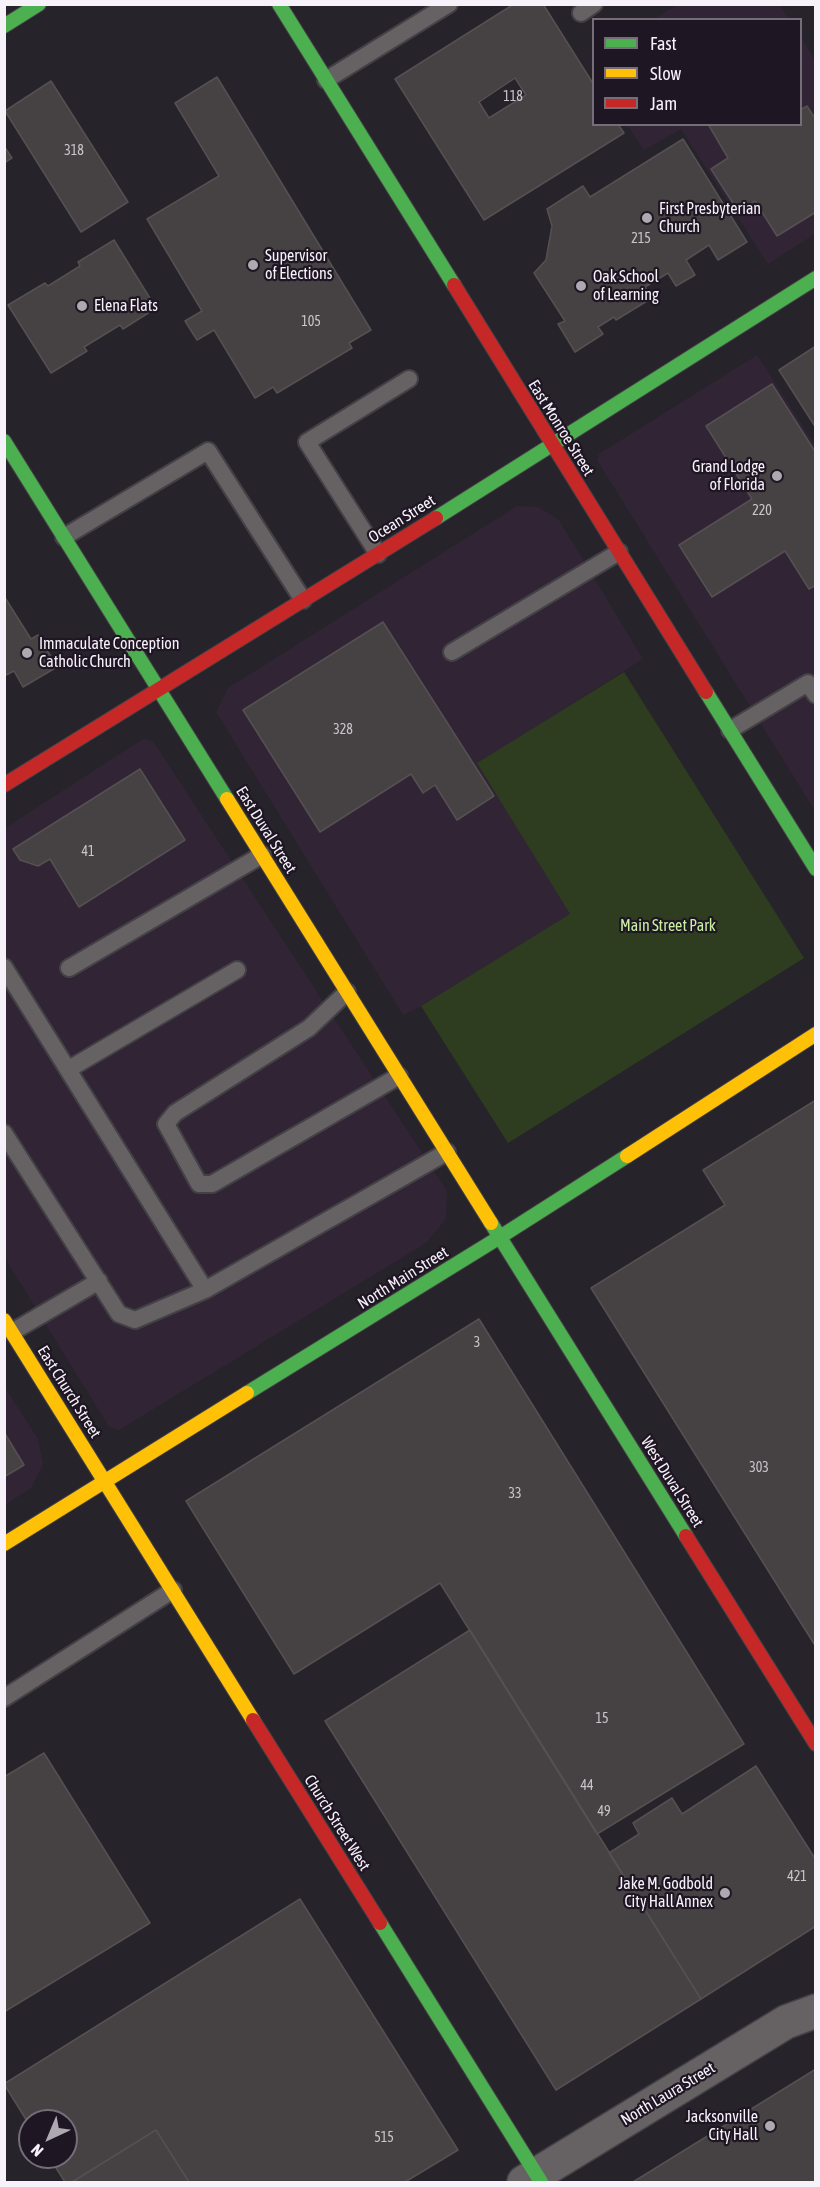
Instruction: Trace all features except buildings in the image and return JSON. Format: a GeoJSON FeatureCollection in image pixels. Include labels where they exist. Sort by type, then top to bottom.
{"type":"FeatureCollection","features":[{"type":"Feature","properties":{"kind":"street"},"geometry":{"type":"LineString","coordinates":[[4,26],[39,4]]}},
{"type":"Feature","properties":{"kind":"street","name":"East Monroe Street"},"geometry":{"type":"LineString","coordinates":[[279,4],[816,869]]}},
{"type":"Feature","properties":{"kind":"street","name":"Ocean Street"},"geometry":{"type":"LineString","coordinates":[[4,785],[553,446],[816,278]]}},
{"type":"Feature","properties":{"kind":"street","name":"East Duval Street"},"geometry":{"type":"LineString","coordinates":[[4,441],[500,1237]]}},
{"type":"Feature","properties":{"kind":"street","name":"North Main Street"},"geometry":{"type":"LineString","coordinates":[[4,1544],[500,1237],[816,1034]]}},
{"type":"Feature","properties":{"kind":"street","name":"West Duval Street"},"geometry":{"type":"LineString","coordinates":[[500,1237],[816,1744]]}},
{"type":"Feature","properties":{"kind":"street","name":"East Church Street"},"geometry":{"type":"LineString","coordinates":[[8,1326],[105,1481]]}},
{"type":"Feature","properties":{"kind":"street","name":"Church Street West"},"geometry":{"type":"LineString","coordinates":[[105,1481],[534,2180]]}},
{"type":"Feature","properties":{"kind":"street","name":"North Laura Street"},"geometry":{"type":"LineString","coordinates":[[534,2180],[786,2022],[816,2011]]}},
{"type":"Feature","properties":{"kind":"lane"},"geometry":{"type":"LineString","coordinates":[[326,80],[449,4]]}},
{"type":"Feature","properties":{"kind":"lane"},"geometry":{"type":"LineString","coordinates":[[378,554],[308,442],[409,380]]}},
{"type":"Feature","properties":{"kind":"lane"},"geometry":{"type":"LineString","coordinates":[[64,537],[208,451],[303,600]]}},
{"type":"Feature","properties":{"kind":"lane"},"geometry":{"type":"LineString","coordinates":[[452,652],[619,552]]}},
{"type":"Feature","properties":{"kind":"lane"},"geometry":{"type":"LineString","coordinates":[[729,730],[813,686]]}},
{"type":"Feature","properties":{"kind":"lane"},"geometry":{"type":"LineString","coordinates":[[69,968],[262,855]]}},
{"type":"Feature","properties":{"kind":"lane"},"geometry":{"type":"LineString","coordinates":[[4,967],[205,1290]]}},
{"type":"Feature","properties":{"kind":"lane"},"geometry":{"type":"LineString","coordinates":[[69,1069],[237,970]]}},
{"type":"Feature","properties":{"kind":"lane"},"geometry":{"type":"LineString","coordinates":[[347,992],[309,1028],[175,1113],[166,1124],[200,1184],[212,1184],[399,1076]]}},
{"type":"Feature","properties":{"kind":"lane"},"geometry":{"type":"LineString","coordinates":[[4,1133],[119,1314],[135,1320],[205,1290],[447,1152]]}},
{"type":"Feature","properties":{"kind":"lane"},"geometry":{"type":"LineString","coordinates":[[8,1326],[99,1281]]}},
{"type":"Feature","properties":{"kind":"lane"},"geometry":{"type":"LineString","coordinates":[[4,1698],[173,1590]]}},
{"type":"Feature","properties":{"kind":"shaded area"},"geometry":{"type":"Polygon","coordinates":[[[679,4],[780,5],[788,18],[656,18],[679,4]]]}},
{"type":"Feature","properties":{"kind":"shaded area"},"geometry":{"type":"Polygon","coordinates":[[[802,39],[815,61],[815,234],[768,264],[681,129],[644,150],[628,126],[802,126],[802,39]]]}},
{"type":"Feature","properties":{"kind":"shaded area"},"geometry":{"type":"Polygon","coordinates":[[[757,355],[815,445],[815,811],[597,460],[599,454],[757,355]]]}},
{"type":"Feature","properties":{"kind":"shaded area"},"geometry":{"type":"Polygon","coordinates":[[[517,506],[538,507],[559,520],[643,659],[478,763],[570,914],[403,1015],[216,712],[228,688],[517,506]]]}},
{"type":"Feature","properties":{"kind":"shaded area"},"geometry":{"type":"Polygon","coordinates":[[[143,739],[153,741],[447,1191],[446,1219],[426,1243],[119,1430],[109,1427],[5,1258],[5,828],[143,739]]]}},
{"type":"Feature","properties":{"kind":"shaded area"},"geometry":{"type":"Polygon","coordinates":[[[4,1386],[38,1439],[43,1464],[31,1488],[5,1505],[4,1386]]]}},
{"type":"Feature","properties":{"kind":"green space","name":"Main Street Park"},"geometry":{"type":"Polygon","coordinates":[[[624,672],[804,958],[508,1143],[421,1006],[570,914],[477,763],[624,672]]]}},
{"type":"Feature","properties":{"kind":"traffic: fast"},"geometry":{"type":"LineString","coordinates":[[4,26],[39,4]]}},
{"type":"Feature","properties":{"kind":"traffic: fast"},"geometry":{"type":"LineString","coordinates":[[279,4],[454,285]]}},
{"type":"Feature","properties":{"kind":"traffic: fast"},"geometry":{"type":"LineString","coordinates":[[436,518],[816,278]]}},
{"type":"Feature","properties":{"kind":"traffic: fast"},"geometry":{"type":"LineString","coordinates":[[4,441],[227,799]]}},
{"type":"Feature","properties":{"kind":"traffic: fast"},"geometry":{"type":"LineString","coordinates":[[706,692],[816,869]]}},
{"type":"Feature","properties":{"kind":"traffic: fast"},"geometry":{"type":"LineString","coordinates":[[247,1393],[627,1156]]}},
{"type":"Feature","properties":{"kind":"traffic: fast"},"geometry":{"type":"LineString","coordinates":[[491,1223],[686,1536]]}},
{"type":"Feature","properties":{"kind":"traffic: fast"},"geometry":{"type":"LineString","coordinates":[[380,1923],[541,2182]]}},
{"type":"Feature","properties":{"kind":"traffic: slow"},"geometry":{"type":"LineString","coordinates":[[227,799],[491,1223]]}},
{"type":"Feature","properties":{"kind":"traffic: slow"},"geometry":{"type":"LineString","coordinates":[[627,1156],[816,1034]]}},
{"type":"Feature","properties":{"kind":"traffic: slow"},"geometry":{"type":"LineString","coordinates":[[4,1320],[253,1720]]}},
{"type":"Feature","properties":{"kind":"traffic: slow"},"geometry":{"type":"LineString","coordinates":[[4,1544],[247,1393]]}},
{"type":"Feature","properties":{"kind":"traffic: jam"},"geometry":{"type":"LineString","coordinates":[[454,285],[706,692]]}},
{"type":"Feature","properties":{"kind":"traffic: jam"},"geometry":{"type":"LineString","coordinates":[[4,785],[436,518]]}},
{"type":"Feature","properties":{"kind":"traffic: jam"},"geometry":{"type":"LineString","coordinates":[[686,1536],[816,1744]]}},
{"type":"Feature","properties":{"kind":"traffic: jam"},"geometry":{"type":"LineString","coordinates":[[253,1720],[380,1923]]}},
{"type":"Feature","properties":{"kind":"place","name":"First Presbyterian Church"},"geometry":{"type":"Point","coordinates":[647,218]}},
{"type":"Feature","properties":{"kind":"place","name":"Supervisor of Elections"},"geometry":{"type":"Point","coordinates":[253,265]}},
{"type":"Feature","properties":{"kind":"place","name":"Oak School of Learning"},"geometry":{"type":"Point","coordinates":[581,286]}},
{"type":"Feature","properties":{"kind":"place","name":"Elena Flats"},"geometry":{"type":"Point","coordinates":[82,306]}},
{"type":"Feature","properties":{"kind":"place","name":"Grand Lodge of Florida"},"geometry":{"type":"Point","coordinates":[777,476]}},
{"type":"Feature","properties":{"kind":"place","name":"Immaculate Conception Catholic Church"},"geometry":{"type":"Point","coordinates":[27,653]}},
{"type":"Feature","properties":{"kind":"place","name":"Jake M. Godbold City Hall Annex"},"geometry":{"type":"Point","coordinates":[725,1893]}},
{"type":"Feature","properties":{"kind":"place","name":"Jacksonville City Hall"},"geometry":{"type":"Point","coordinates":[770,2126]}}]}
